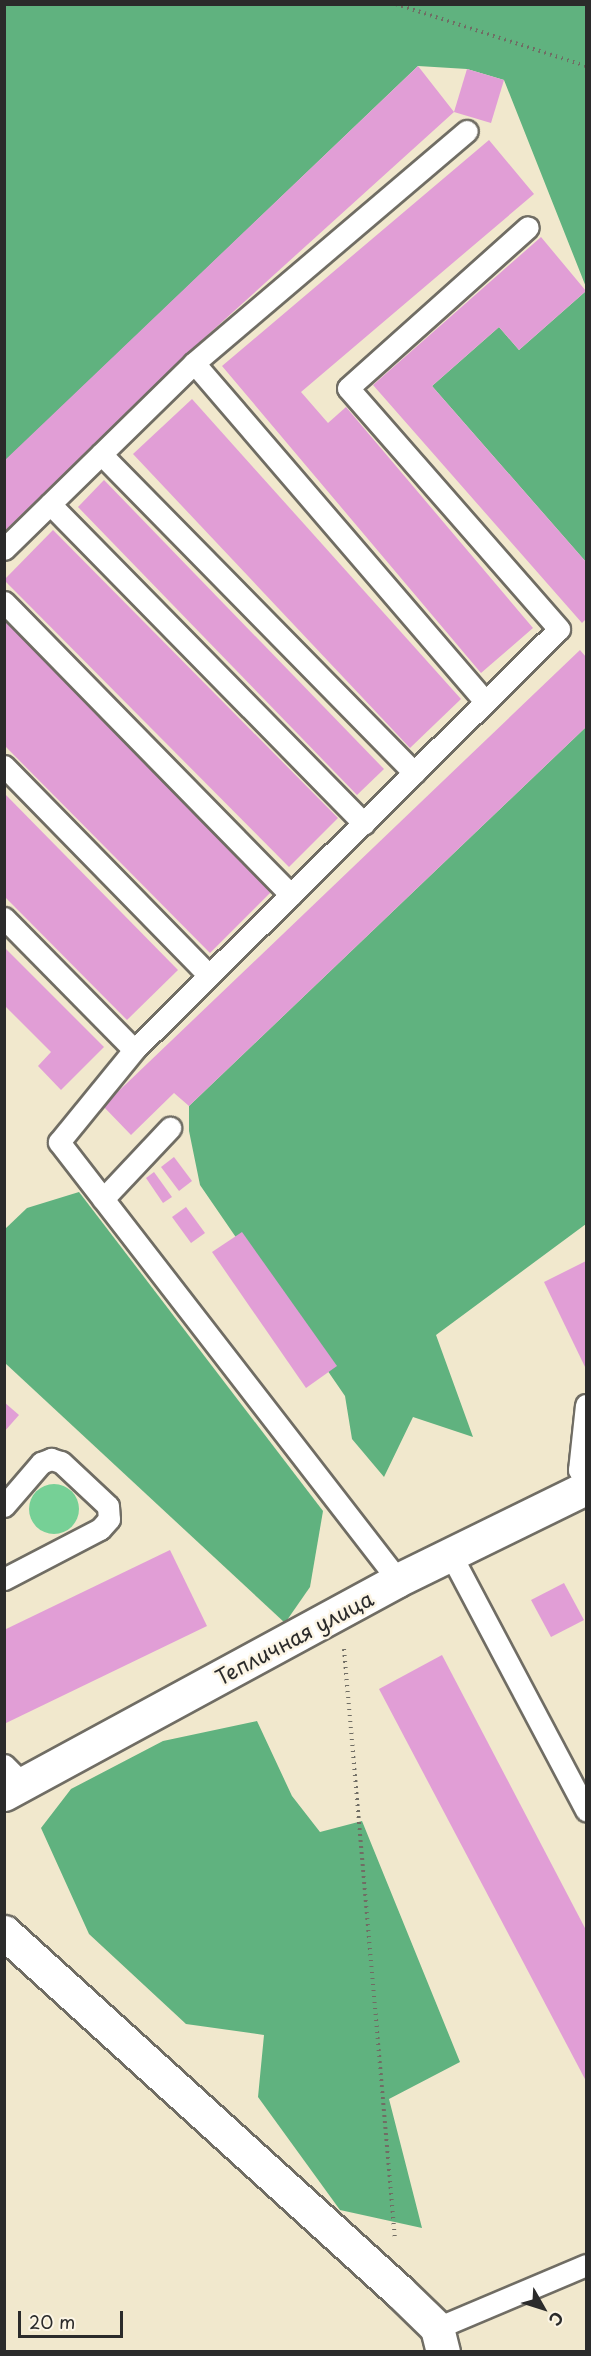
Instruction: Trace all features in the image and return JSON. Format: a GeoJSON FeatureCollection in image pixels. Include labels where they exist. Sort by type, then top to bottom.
{"type":"FeatureCollection","features":[{"type":"Feature","properties":{"kind":"street","name":"Тепличная улица"},"geometry":{"type":"LineString","coordinates":[[11,1781],[398,1580],[586,1488]]}},
{"type":"Feature","properties":{"kind":"street"},"geometry":{"type":"LineString","coordinates":[[4,1932],[399,2291],[440,2340]]}},
{"type":"Feature","properties":{"kind":"lane"},"geometry":{"type":"LineString","coordinates":[[4,549],[194,363],[467,131]]}},
{"type":"Feature","properties":{"kind":"lane"},"geometry":{"type":"LineString","coordinates":[[398,1580],[58,1142],[134,1050],[559,630],[348,388],[528,227]]}},
{"type":"Feature","properties":{"kind":"lane"},"geometry":{"type":"LineString","coordinates":[[194,363],[486,702]]}},
{"type":"Feature","properties":{"kind":"lane"},"geometry":{"type":"LineString","coordinates":[[101,454],[414,773]]}},
{"type":"Feature","properties":{"kind":"lane"},"geometry":{"type":"LineString","coordinates":[[50,504],[364,823]]}},
{"type":"Feature","properties":{"kind":"lane"},"geometry":{"type":"LineString","coordinates":[[4,602],[291,895]]}},
{"type":"Feature","properties":{"kind":"lane"},"geometry":{"type":"LineString","coordinates":[[4,766],[209,975]]}},
{"type":"Feature","properties":{"kind":"lane"},"geometry":{"type":"LineString","coordinates":[[4,918],[134,1050]]}},
{"type":"Feature","properties":{"kind":"lane"},"geometry":{"type":"LineString","coordinates":[[103,1199],[170,1128]]}},
{"type":"Feature","properties":{"kind":"lane"},"geometry":{"type":"LineString","coordinates":[[586,1405],[579,1470],[586,1478]]}},
{"type":"Feature","properties":{"kind":"lane"},"geometry":{"type":"LineString","coordinates":[[4,1506],[41,1463],[51,1459],[61,1462],[108,1506],[108,1519],[100,1530],[4,1579]]}},
{"type":"Feature","properties":{"kind":"lane"},"geometry":{"type":"LineString","coordinates":[[451,1555],[586,1810]]}},
{"type":"Feature","properties":{"kind":"lane"},"geometry":{"type":"LineString","coordinates":[[440,2340],[586,2265]]}},
{"type":"Feature","properties":{"kind":"path"},"geometry":{"type":"LineString","coordinates":[[396,4],[586,66]]}},
{"type":"Feature","properties":{"kind":"path"},"geometry":{"type":"LineString","coordinates":[[341,1611],[399,2291]]}},
{"type":"Feature","properties":{"kind":"green space"},"geometry":{"type":"Polygon","coordinates":[[[5,5],[586,5],[586,287],[504,80],[467,69],[418,66],[5,461],[5,5]]]}},
{"type":"Feature","properties":{"kind":"green space"},"geometry":{"type":"Polygon","coordinates":[[[586,291],[586,562],[432,386],[499,327],[519,350],[586,291]]]}},
{"type":"Feature","properties":{"kind":"green space"},"geometry":{"type":"Polygon","coordinates":[[[586,727],[586,1224],[436,1335],[473,1437],[413,1417],[384,1477],[352,1439],[345,1396],[200,1185],[189,1131],[189,1106],[586,727]]]}},
{"type":"Feature","properties":{"kind":"green space"},"geometry":{"type":"Polygon","coordinates":[[[79,1192],[323,1511],[310,1587],[285,1623],[5,1363],[4,1230],[27,1208],[79,1192]]]}},
{"type":"Feature","properties":{"kind":"green space"},"geometry":{"type":"Polygon","coordinates":[[[54,1484],[72,1491],[79,1509],[72,1527],[54,1534],[36,1527],[29,1509],[36,1491],[54,1484]]]}},
{"type":"Feature","properties":{"kind":"green space"},"geometry":{"type":"Polygon","coordinates":[[[257,1721],[292,1796],[320,1832],[362,1821],[460,2062],[389,2099],[422,2228],[340,2210],[258,2097],[264,2035],[186,2024],[89,1934],[41,1828],[71,1789],[163,1741],[257,1721]]]}},
{"type":"Feature","properties":{"kind":"building"},"geometry":{"type":"Polygon","coordinates":[[[418,66],[454,112],[181,359],[4,532],[4,461],[418,66]]]}},
{"type":"Feature","properties":{"kind":"building"},"geometry":{"type":"Polygon","coordinates":[[[467,69],[504,80],[491,123],[454,112],[467,69]]]}},
{"type":"Feature","properties":{"kind":"building"},"geometry":{"type":"Polygon","coordinates":[[[489,140],[534,194],[301,392],[328,423],[346,407],[533,628],[481,673],[222,366],[489,140]]]}},
{"type":"Feature","properties":{"kind":"building"},"geometry":{"type":"Polygon","coordinates":[[[541,237],[586,291],[519,350],[499,327],[432,386],[586,562],[586,619],[582,623],[373,385],[541,237]]]}},
{"type":"Feature","properties":{"kind":"building"},"geometry":{"type":"Polygon","coordinates":[[[192,399],[461,699],[410,748],[133,454],[192,399]]]}},
{"type":"Feature","properties":{"kind":"building"},"geometry":{"type":"Polygon","coordinates":[[[104,480],[384,769],[357,795],[78,507],[104,480]]]}},
{"type":"Feature","properties":{"kind":"building"},"geometry":{"type":"Polygon","coordinates":[[[53,530],[338,818],[289,867],[4,580],[53,530]]]}},
{"type":"Feature","properties":{"kind":"building"},"geometry":{"type":"Polygon","coordinates":[[[4,620],[272,891],[210,953],[4,745],[4,620]]]}},
{"type":"Feature","properties":{"kind":"building"},"geometry":{"type":"Polygon","coordinates":[[[580,650],[586,657],[586,727],[189,1106],[174,1093],[131,1135],[103,1106],[580,650]]]}},
{"type":"Feature","properties":{"kind":"building"},"geometry":{"type":"Polygon","coordinates":[[[4,793],[178,970],[127,1020],[4,896],[4,793]]]}},
{"type":"Feature","properties":{"kind":"building"},"geometry":{"type":"Polygon","coordinates":[[[4,947],[104,1047],[61,1090],[38,1066],[51,1052],[4,1005],[4,947]]]}},
{"type":"Feature","properties":{"kind":"building"},"geometry":{"type":"Polygon","coordinates":[[[174,1157],[192,1181],[179,1191],[161,1167],[174,1157]]]}},
{"type":"Feature","properties":{"kind":"building"},"geometry":{"type":"Polygon","coordinates":[[[154,1172],[172,1197],[163,1203],[146,1178],[154,1172]]]}},
{"type":"Feature","properties":{"kind":"building"},"geometry":{"type":"Polygon","coordinates":[[[186,1207],[205,1233],[191,1243],[172,1217],[186,1207]]]}},
{"type":"Feature","properties":{"kind":"building"},"geometry":{"type":"Polygon","coordinates":[[[242,1232],[337,1366],[306,1388],[212,1252],[242,1232]]]}},
{"type":"Feature","properties":{"kind":"building"},"geometry":{"type":"Polygon","coordinates":[[[586,1261],[586,1369],[544,1282],[586,1261]]]}},
{"type":"Feature","properties":{"kind":"building"},"geometry":{"type":"Polygon","coordinates":[[[4,1402],[19,1415],[4,1432],[4,1402]]]}},
{"type":"Feature","properties":{"kind":"building"},"geometry":{"type":"Polygon","coordinates":[[[170,1550],[207,1626],[4,1724],[4,1630],[170,1550]]]}},
{"type":"Feature","properties":{"kind":"building"},"geometry":{"type":"Polygon","coordinates":[[[564,1583],[584,1620],[551,1637],[531,1600],[564,1583]]]}},
{"type":"Feature","properties":{"kind":"building"},"geometry":{"type":"Polygon","coordinates":[[[442,1655],[586,1930],[586,2081],[379,1689],[442,1655]]]}}]}
